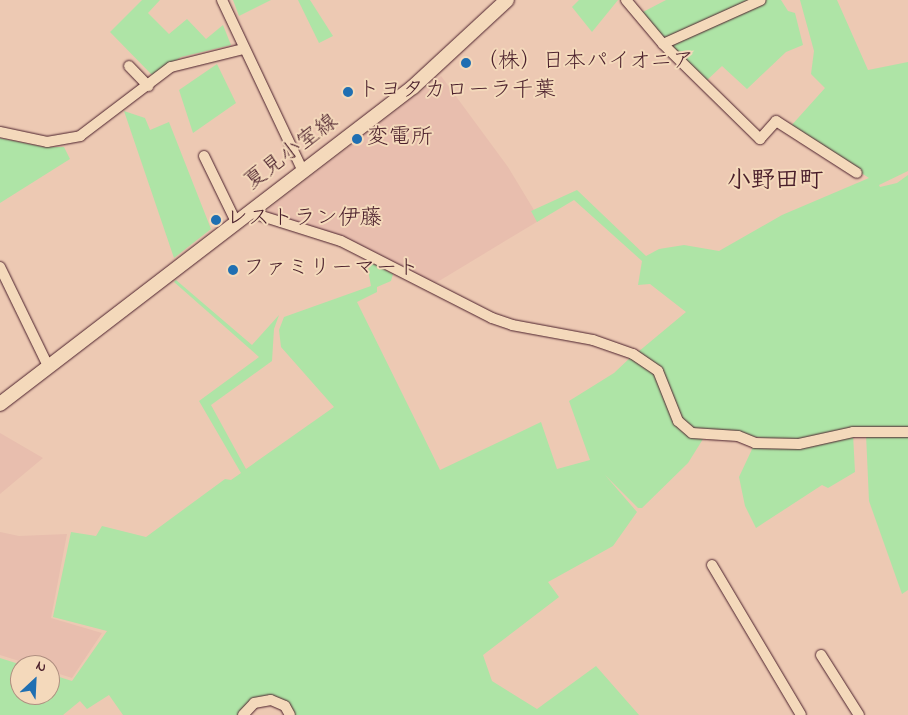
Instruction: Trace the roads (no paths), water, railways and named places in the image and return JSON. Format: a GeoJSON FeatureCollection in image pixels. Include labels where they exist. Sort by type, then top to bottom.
{"type":"FeatureCollection","features":[{"type":"Feature","properties":{"kind":"main road","name":"夏見小室線"},"geometry":{"type":"LineString","coordinates":[[0,404],[434,70],[507,0]]}},
{"type":"Feature","properties":{"kind":"street"},"geometry":{"type":"LineString","coordinates":[[222,0],[243,49],[303,171]]}},
{"type":"Feature","properties":{"kind":"street"},"geometry":{"type":"LineString","coordinates":[[626,0],[663,44],[760,139],[776,121],[857,173]]}},
{"type":"Feature","properties":{"kind":"street"},"geometry":{"type":"LineString","coordinates":[[663,44],[761,0]]}},
{"type":"Feature","properties":{"kind":"street"},"geometry":{"type":"LineString","coordinates":[[0,132],[47,142],[80,136],[183,62],[243,49]]}},
{"type":"Feature","properties":{"kind":"street"},"geometry":{"type":"LineString","coordinates":[[129,66],[148,86]]}},
{"type":"Feature","properties":{"kind":"street"},"geometry":{"type":"LineString","coordinates":[[204,156],[236,222]]}},
{"type":"Feature","properties":{"kind":"street"},"geometry":{"type":"LineString","coordinates":[[249,212],[341,241],[492,318],[512,325],[593,340],[633,354],[658,371],[678,421],[692,433],[738,436],[755,443],[799,444],[853,432],[908,432]]}},
{"type":"Feature","properties":{"kind":"street"},"geometry":{"type":"LineString","coordinates":[[0,267],[48,366]]}},
{"type":"Feature","properties":{"kind":"street"},"geometry":{"type":"LineString","coordinates":[[712,565],[801,715]]}},
{"type":"Feature","properties":{"kind":"street"},"geometry":{"type":"LineString","coordinates":[[821,655],[859,715]]}},
{"type":"Feature","properties":{"kind":"street"},"geometry":{"type":"LineString","coordinates":[[243,715],[254,703],[271,700],[285,706],[290,715]]}},
{"type":"Feature","properties":{"kind":"place","name":"（株）日本パイオニア"},"geometry":{"type":"Point","coordinates":[466,63]}},
{"type":"Feature","properties":{"kind":"place","name":"トヨタカローラ千葉"},"geometry":{"type":"Point","coordinates":[348,92]}},
{"type":"Feature","properties":{"kind":"place","name":"変電所"},"geometry":{"type":"Point","coordinates":[357,139]}},
{"type":"Feature","properties":{"kind":"place","name":"レストラン伊藤"},"geometry":{"type":"Point","coordinates":[216,220]}},
{"type":"Feature","properties":{"kind":"place","name":"ファミリーマート"},"geometry":{"type":"Point","coordinates":[233,270]}},
{"type":"Feature","properties":{"kind":"district","name":"小野田町"},"geometry":{"type":"Point","coordinates":[775,182]}}]}
